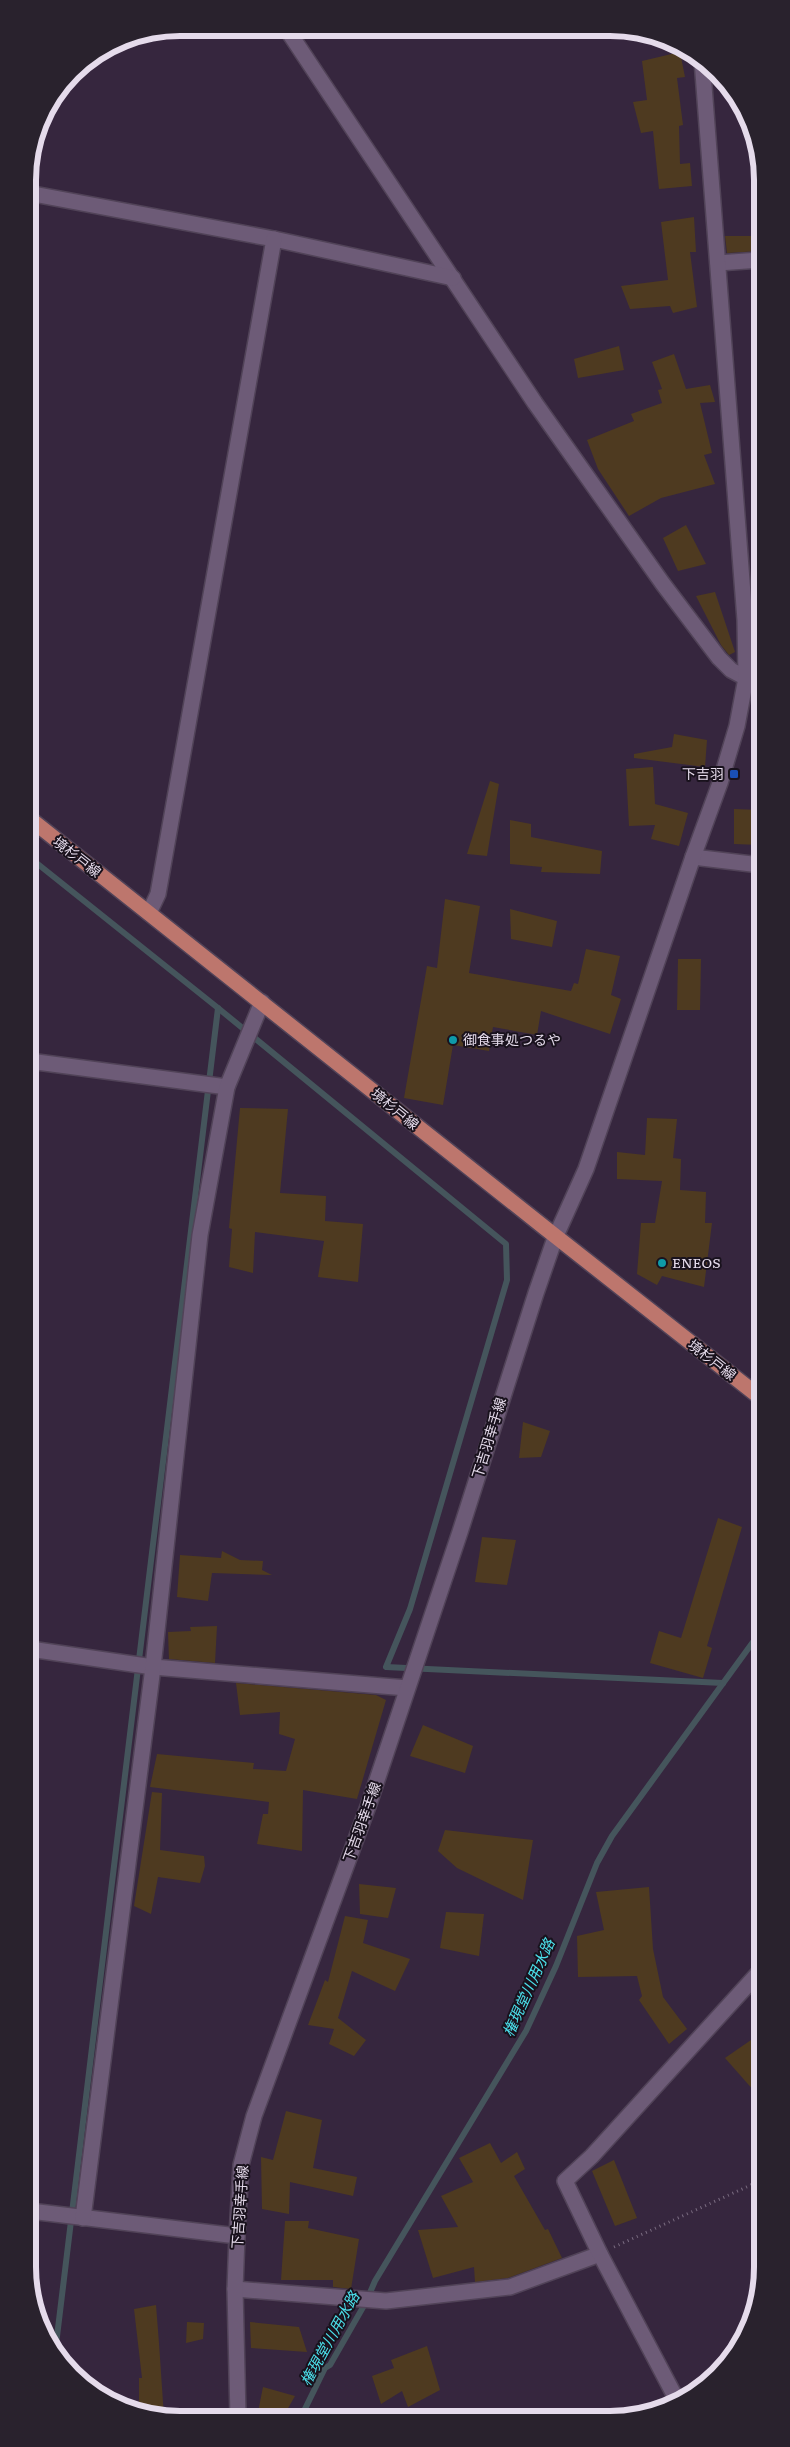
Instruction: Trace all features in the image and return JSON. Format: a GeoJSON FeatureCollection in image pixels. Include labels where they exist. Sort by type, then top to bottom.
{"type":"FeatureCollection","features":[{"type":"Feature","properties":{"kind":"main road","name":"境杉戸線"},"geometry":{"type":"LineString","coordinates":[[37,824],[262,1002],[555,1238],[753,1392]]}},
{"type":"Feature","properties":{"kind":"street"},"geometry":{"type":"LineString","coordinates":[[292,37],[535,403],[663,584],[719,658],[731,670],[746,678]]}},
{"type":"Feature","properties":{"kind":"street"},"geometry":{"type":"LineString","coordinates":[[703,70],[745,620],[746,678]]}},
{"type":"Feature","properties":{"kind":"street"},"geometry":{"type":"LineString","coordinates":[[37,196],[274,239],[453,278]]}},
{"type":"Feature","properties":{"kind":"street"},"geometry":{"type":"LineString","coordinates":[[149,914],[158,894],[274,239]]}},
{"type":"Feature","properties":{"kind":"street"},"geometry":{"type":"LineString","coordinates":[[718,263],[754,260]]}},
{"type":"Feature","properties":{"kind":"street"},"geometry":{"type":"LineString","coordinates":[[746,678],[754,663]]}},
{"type":"Feature","properties":{"kind":"street","name":"下吉羽幸手線"},"geometry":{"type":"LineString","coordinates":[[238,2411],[237,2236],[241,2165],[254,2116],[370,1801],[460,1532],[513,1362],[555,1238],[586,1169],[693,856],[720,783],[737,726],[746,678]]}},
{"type":"Feature","properties":{"kind":"street"},"geometry":{"type":"LineString","coordinates":[[693,856],[754,864]]}},
{"type":"Feature","properties":{"kind":"street"},"geometry":{"type":"LineString","coordinates":[[83,2218],[153,1667],[200,1235],[226,1087],[262,1002]]}},
{"type":"Feature","properties":{"kind":"street"},"geometry":{"type":"LineString","coordinates":[[37,1062],[226,1087]]}},
{"type":"Feature","properties":{"kind":"street"},"geometry":{"type":"LineString","coordinates":[[36,1650],[153,1667],[407,1688]]}},
{"type":"Feature","properties":{"kind":"street"},"geometry":{"type":"LineString","coordinates":[[675,2395],[600,2254],[565,2181],[592,2156],[753,1979]]}},
{"type":"Feature","properties":{"kind":"street"},"geometry":{"type":"LineString","coordinates":[[36,2212],[237,2236]]}},
{"type":"Feature","properties":{"kind":"street"},"geometry":{"type":"LineString","coordinates":[[236,2289],[386,2301],[510,2287],[600,2254]]}},
{"type":"Feature","properties":{"kind":"path"},"geometry":{"type":"LineString","coordinates":[[600,2254],[753,2184]]}},
{"type":"Feature","properties":{"kind":"building"},"geometry":{"type":"Polygon","coordinates":[[[677,53],[680,54],[685,77],[677,78],[683,125],[679,126],[680,164],[690,163],[692,186],[659,189],[653,131],[641,133],[633,102],[647,100],[642,61],[677,53]]]}},
{"type":"Feature","properties":{"kind":"building"},"geometry":{"type":"Polygon","coordinates":[[[694,217],[696,252],[690,252],[697,307],[673,313],[670,306],[630,309],[621,286],[668,280],[661,222],[694,217]]]}},
{"type":"Feature","properties":{"kind":"building"},"geometry":{"type":"Polygon","coordinates":[[[725,236],[754,236],[754,251],[727,253],[725,236]]]}},
{"type":"Feature","properties":{"kind":"building"},"geometry":{"type":"Polygon","coordinates":[[[619,346],[624,370],[578,378],[574,359],[619,346]]]}},
{"type":"Feature","properties":{"kind":"building"},"geometry":{"type":"Polygon","coordinates":[[[674,354],[686,389],[710,385],[715,402],[700,403],[712,453],[704,455],[715,484],[661,498],[629,516],[598,469],[587,440],[634,421],[631,414],[662,403],[658,390],[662,389],[652,362],[674,354]]]}},
{"type":"Feature","properties":{"kind":"building"},"geometry":{"type":"Polygon","coordinates":[[[686,525],[706,564],[678,571],[663,538],[686,525]]]}},
{"type":"Feature","properties":{"kind":"building"},"geometry":{"type":"Polygon","coordinates":[[[715,592],[735,652],[729,655],[721,645],[696,596],[715,592]]]}},
{"type":"Feature","properties":{"kind":"building"},"geometry":{"type":"Polygon","coordinates":[[[674,734],[707,740],[705,767],[634,758],[634,754],[672,747],[674,734]]]}},
{"type":"Feature","properties":{"kind":"building"},"geometry":{"type":"Polygon","coordinates":[[[653,767],[655,804],[688,813],[679,846],[651,839],[655,825],[629,826],[626,769],[653,767]]]}},
{"type":"Feature","properties":{"kind":"building"},"geometry":{"type":"Polygon","coordinates":[[[490,781],[499,784],[487,856],[467,854],[490,781]]]}},
{"type":"Feature","properties":{"kind":"building"},"geometry":{"type":"Polygon","coordinates":[[[734,809],[754,810],[754,845],[734,844],[734,809]]]}},
{"type":"Feature","properties":{"kind":"building"},"geometry":{"type":"Polygon","coordinates":[[[510,820],[531,824],[531,837],[602,851],[600,874],[541,872],[542,867],[510,864],[510,820]]]}},
{"type":"Feature","properties":{"kind":"building","name":"御食事処つるや"},"geometry":{"type":"Polygon","coordinates":[[[445,899],[480,906],[469,973],[571,991],[574,983],[578,984],[586,949],[620,956],[611,995],[621,999],[610,1034],[541,1011],[537,1035],[493,1027],[489,1051],[453,1045],[443,1105],[404,1098],[427,966],[437,968],[445,899]]]}},
{"type":"Feature","properties":{"kind":"building"},"geometry":{"type":"Polygon","coordinates":[[[510,909],[557,921],[552,947],[511,939],[510,909]]]}},
{"type":"Feature","properties":{"kind":"building"},"geometry":{"type":"Polygon","coordinates":[[[678,959],[701,959],[700,1010],[677,1010],[678,959]]]}},
{"type":"Feature","properties":{"kind":"building"},"geometry":{"type":"Polygon","coordinates":[[[240,1108],[288,1109],[280,1193],[326,1196],[325,1221],[363,1224],[358,1282],[318,1277],[324,1241],[255,1232],[253,1273],[229,1267],[232,1229],[229,1228],[240,1108]]]}},
{"type":"Feature","properties":{"kind":"building"},"geometry":{"type":"Polygon","coordinates":[[[647,1118],[677,1119],[673,1158],[681,1159],[680,1190],[706,1192],[705,1223],[712,1223],[704,1287],[662,1276],[657,1285],[637,1274],[641,1223],[655,1223],[662,1181],[617,1179],[617,1152],[645,1155],[647,1118]]]}},
{"type":"Feature","properties":{"kind":"building"},"geometry":{"type":"Polygon","coordinates":[[[523,1422],[550,1431],[541,1457],[519,1458],[523,1422]]]}},
{"type":"Feature","properties":{"kind":"building"},"geometry":{"type":"Polygon","coordinates":[[[718,1518],[742,1527],[707,1646],[712,1648],[703,1678],[650,1663],[659,1631],[681,1638],[718,1518]]]}},
{"type":"Feature","properties":{"kind":"building"},"geometry":{"type":"Polygon","coordinates":[[[482,1537],[516,1540],[507,1585],[475,1582],[482,1537]]]}},
{"type":"Feature","properties":{"kind":"building"},"geometry":{"type":"Polygon","coordinates":[[[222,1551],[240,1560],[263,1561],[262,1570],[272,1575],[212,1573],[208,1601],[177,1597],[180,1555],[221,1558],[222,1551]]]}},
{"type":"Feature","properties":{"kind":"building"},"geometry":{"type":"Polygon","coordinates":[[[217,1626],[215,1663],[169,1659],[168,1632],[191,1631],[190,1627],[217,1626]]]}},
{"type":"Feature","properties":{"kind":"building"},"geometry":{"type":"Polygon","coordinates":[[[236,1683],[376,1695],[386,1700],[357,1799],[303,1790],[302,1851],[257,1844],[263,1814],[268,1814],[269,1802],[150,1787],[157,1754],[254,1763],[253,1769],[286,1771],[295,1739],[279,1734],[280,1712],[240,1715],[236,1683]]]}},
{"type":"Feature","properties":{"kind":"building"},"geometry":{"type":"Polygon","coordinates":[[[423,1725],[473,1746],[465,1773],[410,1756],[423,1725]]]}},
{"type":"Feature","properties":{"kind":"building"},"geometry":{"type":"Polygon","coordinates":[[[152,1792],[162,1793],[160,1850],[204,1856],[205,1866],[200,1883],[158,1877],[151,1914],[134,1906],[152,1792]]]}},
{"type":"Feature","properties":{"kind":"building"},"geometry":{"type":"Polygon","coordinates":[[[445,1830],[533,1840],[523,1900],[457,1868],[438,1851],[445,1830]]]}},
{"type":"Feature","properties":{"kind":"building"},"geometry":{"type":"Polygon","coordinates":[[[359,1884],[396,1888],[388,1918],[360,1914],[359,1884]]]}},
{"type":"Feature","properties":{"kind":"building"},"geometry":{"type":"Polygon","coordinates":[[[649,1887],[653,1949],[663,1997],[687,2029],[669,2044],[639,2000],[642,1996],[637,1976],[578,1977],[577,1936],[604,1930],[596,1892],[649,1887]]]}},
{"type":"Feature","properties":{"kind":"building"},"geometry":{"type":"Polygon","coordinates":[[[446,1912],[484,1914],[479,1956],[440,1948],[446,1912]]]}},
{"type":"Feature","properties":{"kind":"building"},"geometry":{"type":"Polygon","coordinates":[[[345,1916],[368,1920],[363,1943],[410,1959],[395,1991],[352,1971],[338,2018],[366,2040],[354,2056],[329,2044],[334,2029],[308,2025],[325,1980],[328,1982],[345,1916]]]}},
{"type":"Feature","properties":{"kind":"building"},"geometry":{"type":"Polygon","coordinates":[[[751,2040],[753,2043],[753,2090],[725,2058],[751,2040]]]}},
{"type":"Feature","properties":{"kind":"building"},"geometry":{"type":"Polygon","coordinates":[[[286,2111],[322,2120],[313,2168],[357,2177],[353,2196],[290,2182],[289,2214],[262,2209],[261,2157],[273,2160],[286,2111]]]}},
{"type":"Feature","properties":{"kind":"building"},"geometry":{"type":"Polygon","coordinates":[[[490,2143],[501,2163],[517,2152],[525,2169],[514,2176],[545,2230],[548,2229],[562,2258],[508,2278],[475,2282],[474,2267],[433,2278],[418,2230],[458,2227],[441,2196],[473,2182],[459,2158],[490,2143]]]}},
{"type":"Feature","properties":{"kind":"building"},"geometry":{"type":"Polygon","coordinates":[[[614,2160],[637,2218],[615,2226],[592,2171],[614,2160]]]}},
{"type":"Feature","properties":{"kind":"building"},"geometry":{"type":"Polygon","coordinates":[[[285,2221],[309,2221],[308,2228],[359,2239],[351,2289],[333,2287],[333,2280],[281,2280],[285,2221]]]}},
{"type":"Feature","properties":{"kind":"building"},"geometry":{"type":"Polygon","coordinates":[[[156,2305],[163,2409],[139,2405],[139,2378],[142,2378],[134,2309],[156,2305]]]}},
{"type":"Feature","properties":{"kind":"building"},"geometry":{"type":"Polygon","coordinates":[[[187,2322],[204,2323],[203,2339],[186,2343],[187,2322]]]}},
{"type":"Feature","properties":{"kind":"building"},"geometry":{"type":"Polygon","coordinates":[[[250,2322],[299,2327],[307,2352],[251,2348],[250,2322]]]}},
{"type":"Feature","properties":{"kind":"building"},"geometry":{"type":"Polygon","coordinates":[[[427,2346],[440,2390],[408,2407],[402,2391],[381,2404],[372,2376],[394,2368],[391,2360],[427,2346]]]}},
{"type":"Feature","properties":{"kind":"building"},"geometry":{"type":"Polygon","coordinates":[[[263,2387],[295,2396],[286,2411],[258,2411],[263,2387]]]}},
{"type":"Feature","properties":{"kind":"waterway"},"geometry":{"type":"LineString","coordinates":[[37,863],[218,1008],[506,1244],[507,1280],[410,1609],[386,1667],[723,1683]]}},
{"type":"Feature","properties":{"kind":"waterway"},"geometry":{"type":"LineString","coordinates":[[56,2341],[218,1008]]}},
{"type":"Feature","properties":{"kind":"waterway","name":"権現堂川用水路"},"geometry":{"type":"LineString","coordinates":[[304,2411],[325,2368],[330,2365],[366,2302],[375,2281],[526,2031],[556,1966],[597,1863],[612,1836],[753,1642]]}},
{"type":"Feature","properties":{"kind":"place","name":"下吉羽"},"geometry":{"type":"Point","coordinates":[734,774]}},
{"type":"Feature","properties":{"kind":"place","name":"御食事処つるや"},"geometry":{"type":"Point","coordinates":[453,1040]}},
{"type":"Feature","properties":{"kind":"place","name":"ENEOS"},"geometry":{"type":"Point","coordinates":[662,1263]}}]}
